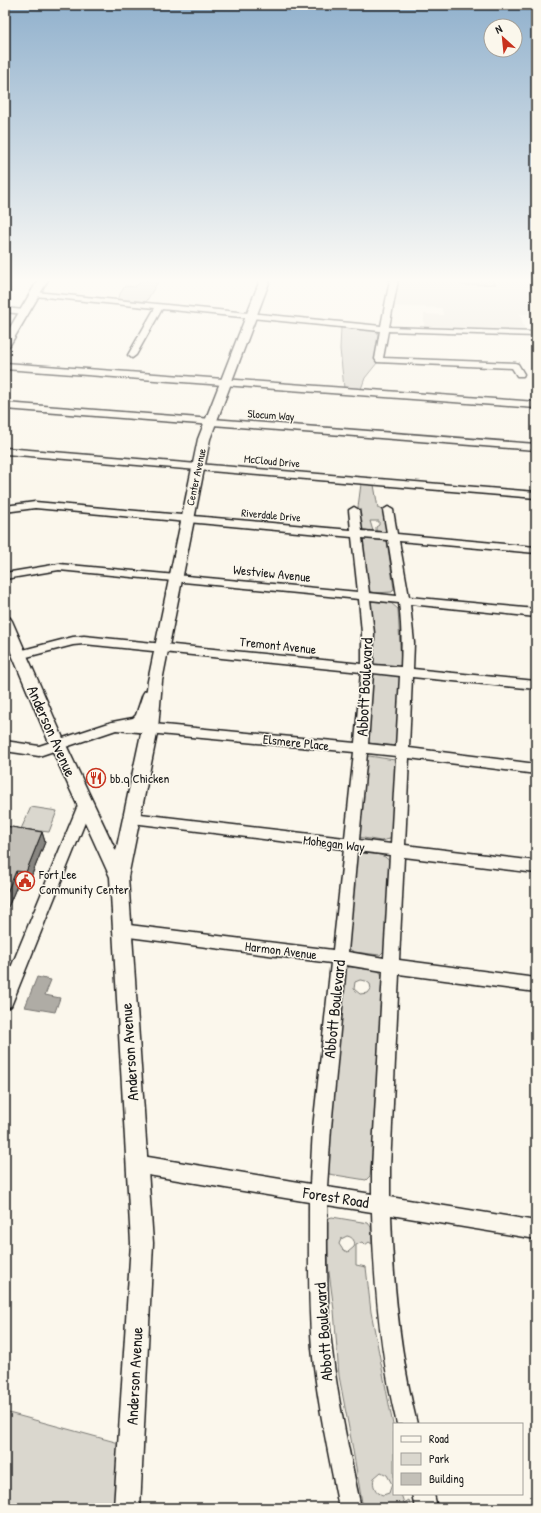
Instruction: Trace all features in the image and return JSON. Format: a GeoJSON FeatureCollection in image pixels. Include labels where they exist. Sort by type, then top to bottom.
{"type":"FeatureCollection","features":[{"type":"Feature","properties":{"kind":"main road","name":"Center Avenue"},"geometry":{"type":"LineString","coordinates":[[119,877],[150,729],[155,681],[204,439],[238,351]]}},
{"type":"Feature","properties":{"kind":"main road","name":"Anderson Avenue"},"geometry":{"type":"LineString","coordinates":[[5,620],[58,745],[119,877],[142,1243],[127,1508]]}},
{"type":"Feature","properties":{"kind":"street"},"geometry":{"type":"LineString","coordinates":[[132,355],[135,351]]}},
{"type":"Feature","properties":{"kind":"street"},"geometry":{"type":"LineString","coordinates":[[381,351],[379,359],[382,362],[515,366],[520,374]]}},
{"type":"Feature","properties":{"kind":"street"},"geometry":{"type":"LineString","coordinates":[[5,366],[536,405]]}},
{"type":"Feature","properties":{"kind":"street","name":"Slocum Way"},"geometry":{"type":"LineString","coordinates":[[5,406],[536,447]]}},
{"type":"Feature","properties":{"kind":"street","name":"McCloud Drive"},"geometry":{"type":"LineString","coordinates":[[5,451],[536,495]]}},
{"type":"Feature","properties":{"kind":"street","name":"Riverdale Drive"},"geometry":{"type":"LineString","coordinates":[[5,509],[35,505],[536,550]]}},
{"type":"Feature","properties":{"kind":"street","name":"Abbott Boulevard"},"geometry":{"type":"LineString","coordinates":[[350,1508],[331,1415],[322,1348],[318,1286],[318,1194],[322,1128],[361,748],[367,669],[368,633],[354,510]]}},
{"type":"Feature","properties":{"kind":"street"},"geometry":{"type":"LineString","coordinates":[[388,510],[403,600],[408,644],[381,1168],[385,1288],[391,1345],[407,1423]]}},
{"type":"Feature","properties":{"kind":"street","name":"Westview Avenue"},"geometry":{"type":"LineString","coordinates":[[5,576],[59,567],[536,613]]}},
{"type":"Feature","properties":{"kind":"street","name":"Tremont Avenue"},"geometry":{"type":"LineString","coordinates":[[19,655],[72,641],[84,640],[536,685]]}},
{"type":"Feature","properties":{"kind":"street","name":"Center Avenue"},"geometry":{"type":"LineString","coordinates":[[116,725],[136,722],[142,717],[150,691],[155,681]]}},
{"type":"Feature","properties":{"kind":"street","name":"Elsmere Place"},"geometry":{"type":"LineString","coordinates":[[5,746],[39,751],[116,725],[150,729],[174,729],[402,752],[536,769]]}},
{"type":"Feature","properties":{"kind":"street"},"geometry":{"type":"LineString","coordinates":[[5,1001],[85,805]]}},
{"type":"Feature","properties":{"kind":"street","name":"Mohegan Way"},"geometry":{"type":"LineString","coordinates":[[132,818],[536,867]]}},
{"type":"Feature","properties":{"kind":"street","name":"Harmon Avenue"},"geometry":{"type":"LineString","coordinates":[[122,930],[340,957],[391,966],[536,985]]}},
{"type":"Feature","properties":{"kind":"street","name":"Forest Road"},"geometry":{"type":"LineString","coordinates":[[136,1164],[536,1230]]}},
{"type":"Feature","properties":{"kind":"street"},"geometry":{"type":"LineString","coordinates":[[423,1495],[426,1508]]}},
{"type":"Feature","properties":{"kind":"green space"},"geometry":{"type":"Polygon","coordinates":[[[340,351],[377,351],[377,363],[365,378],[361,389],[344,388],[340,351]]]}},
{"type":"Feature","properties":{"kind":"green space"},"geometry":{"type":"Polygon","coordinates":[[[361,484],[374,485],[378,508],[383,511],[387,530],[386,532],[376,531],[379,521],[370,521],[373,531],[361,529],[358,507],[361,484]]]}},
{"type":"Feature","properties":{"kind":"green space"},"geometry":{"type":"Polygon","coordinates":[[[364,538],[387,541],[394,589],[392,592],[374,593],[368,591],[362,540],[364,538]]]}},
{"type":"Feature","properties":{"kind":"green space"},"geometry":{"type":"Polygon","coordinates":[[[370,601],[391,603],[398,609],[401,666],[375,664],[372,662],[370,601]]]}},
{"type":"Feature","properties":{"kind":"green space"},"geometry":{"type":"Polygon","coordinates":[[[372,673],[400,676],[396,746],[367,743],[372,673]]]}},
{"type":"Feature","properties":{"kind":"green space"},"geometry":{"type":"Polygon","coordinates":[[[369,756],[395,760],[396,763],[392,834],[390,839],[381,841],[358,837],[367,757],[369,756]]]}},
{"type":"Feature","properties":{"kind":"green space"},"geometry":{"type":"Polygon","coordinates":[[[31,807],[57,811],[49,832],[21,829],[31,807]]]}},
{"type":"Feature","properties":{"kind":"green space"},"geometry":{"type":"Polygon","coordinates":[[[356,854],[381,855],[388,859],[390,863],[384,951],[380,955],[354,952],[348,948],[356,854]]]}},
{"type":"Feature","properties":{"kind":"green space"},"geometry":{"type":"Polygon","coordinates":[[[350,967],[376,970],[381,973],[382,978],[372,1160],[370,1176],[366,1180],[329,1174],[327,1170],[345,969],[350,967]],[[360,980],[355,982],[354,989],[360,994],[368,993],[371,989],[370,984],[366,981],[360,980]]]}},
{"type":"Feature","properties":{"kind":"green space"},"geometry":{"type":"Polygon","coordinates":[[[332,1217],[368,1223],[371,1227],[372,1244],[369,1242],[365,1245],[362,1242],[356,1245],[356,1265],[366,1267],[371,1312],[393,1425],[393,1495],[401,1495],[404,1503],[409,1500],[411,1508],[363,1508],[339,1376],[334,1310],[328,1265],[327,1222],[329,1218],[332,1217]],[[347,1236],[341,1239],[339,1244],[343,1250],[348,1252],[354,1247],[355,1243],[347,1236]],[[381,1472],[374,1478],[373,1483],[376,1491],[383,1495],[389,1493],[392,1484],[387,1475],[381,1472]]]}},
{"type":"Feature","properties":{"kind":"green space"},"geometry":{"type":"Polygon","coordinates":[[[5,1412],[130,1446],[127,1508],[5,1508],[5,1412]]]}},
{"type":"Feature","properties":{"kind":"shaded area"},"geometry":{"type":"Polygon","coordinates":[[[37,977],[51,980],[45,995],[60,998],[55,1012],[25,1007],[37,977]]]}},
{"type":"Feature","properties":{"kind":"building"},"geometry":{"type":"Polygon","coordinates":[[[5,826],[42,832],[26,872],[16,871],[5,897],[5,826]]]}},
{"type":"Feature","properties":{"kind":"place","name":"bb.q Chicken"},"geometry":{"type":"Point","coordinates":[96,778]}},
{"type":"Feature","properties":{"kind":"place","name":"Fort Lee Community Center"},"geometry":{"type":"Point","coordinates":[25,881]}}]}
